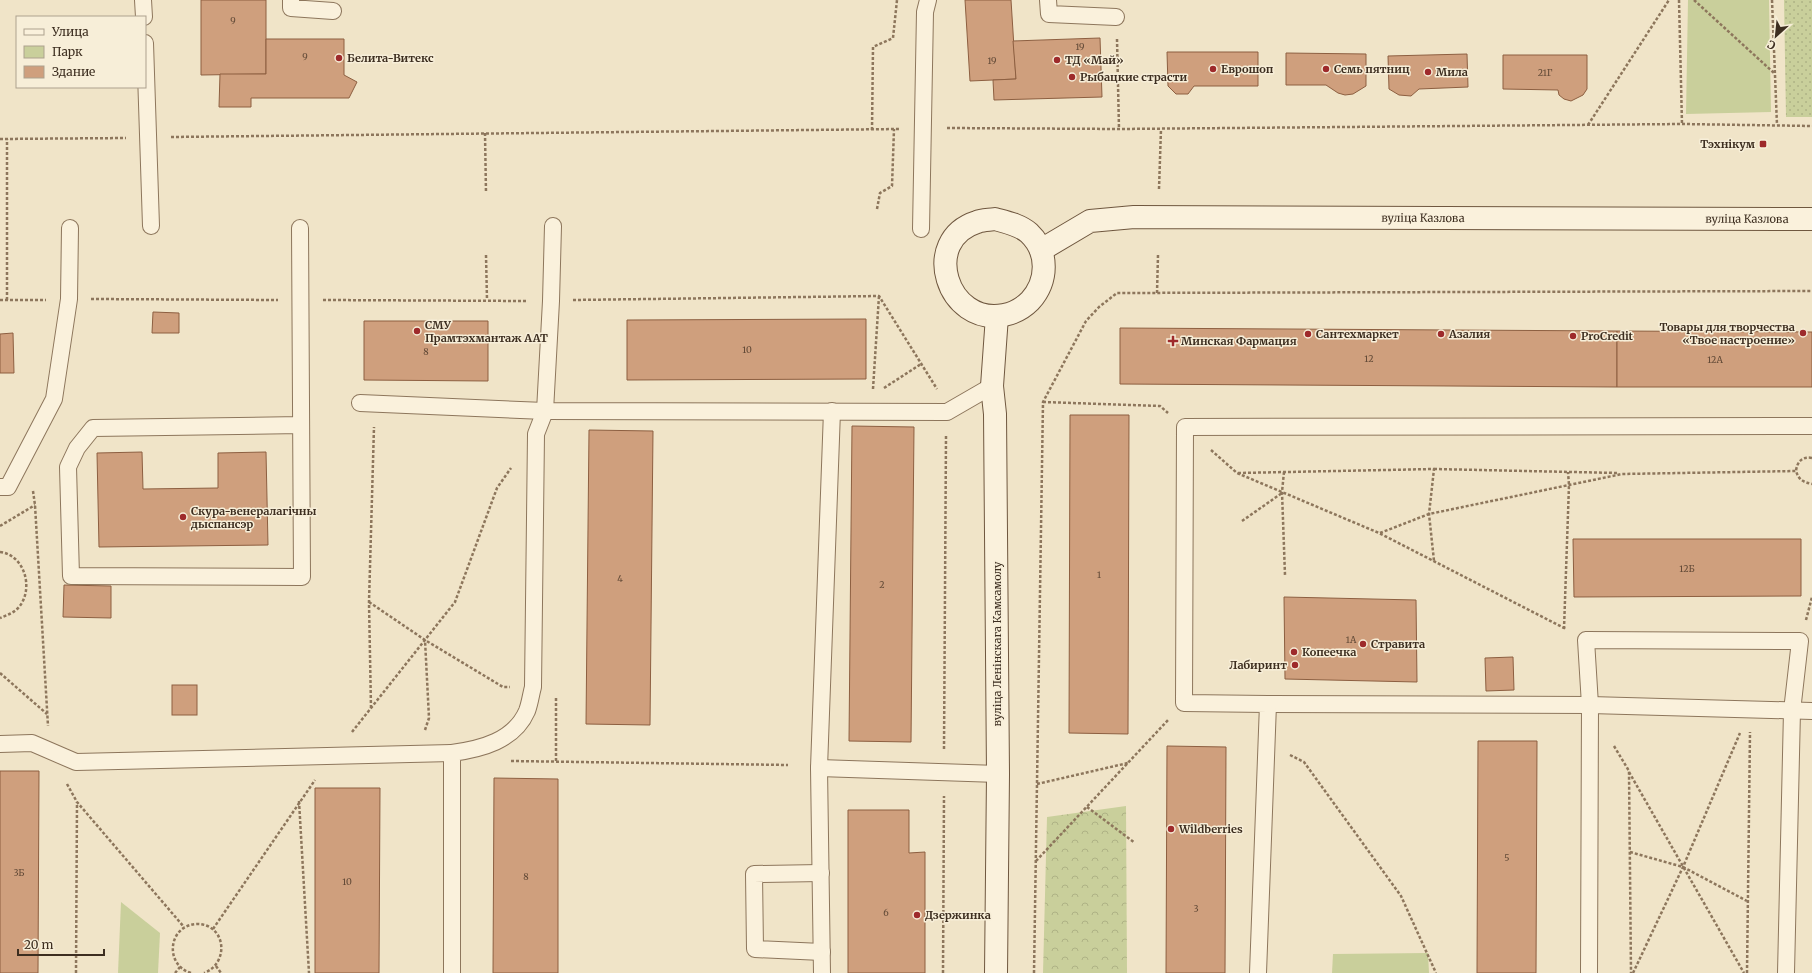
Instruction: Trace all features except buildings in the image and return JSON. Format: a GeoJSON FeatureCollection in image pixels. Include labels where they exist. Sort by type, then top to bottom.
{"type":"FeatureCollection","features":[{"type":"Feature","properties":{"kind":"main road","name":"вуліца Казлова"},"geometry":{"type":"LineString","coordinates":[[1041,250],[1090,221],[1134,217],[1812,219]]}},
{"type":"Feature","properties":{"kind":"main road"},"geometry":{"type":"LineString","coordinates":[[995,219],[1012,224],[1028,232],[1041,250],[1044,265],[1042,280],[1036,294],[1026,306],[1012,313],[997,316],[980,314],[965,306],[954,294],[947,279],[945,262],[948,245],[960,231],[977,222],[995,219]]}},
{"type":"Feature","properties":{"kind":"main road","name":"вуліца Ленінскага Камсамолу"},"geometry":{"type":"LineString","coordinates":[[996,973],[998,774],[995,414],[992,386],[997,316]]}},
{"type":"Feature","properties":{"kind":"lane"},"geometry":{"type":"LineString","coordinates":[[143,0],[144,16]]}},
{"type":"Feature","properties":{"kind":"lane"},"geometry":{"type":"LineString","coordinates":[[291,0],[291,8],[333,11]]}},
{"type":"Feature","properties":{"kind":"lane"},"geometry":{"type":"LineString","coordinates":[[921,229],[925,12],[928,0]]}},
{"type":"Feature","properties":{"kind":"lane"},"geometry":{"type":"LineString","coordinates":[[1048,0],[1049,14],[1116,17]]}},
{"type":"Feature","properties":{"kind":"lane"},"geometry":{"type":"LineString","coordinates":[[146,66],[151,226]]}},
{"type":"Feature","properties":{"kind":"lane"},"geometry":{"type":"LineString","coordinates":[[0,744],[32,743],[76,762],[452,753],[474,750],[501,740],[517,726],[527,711],[533,687],[536,434],[544,411],[551,301],[553,226]]}},
{"type":"Feature","properties":{"kind":"lane"},"geometry":{"type":"LineString","coordinates":[[0,487],[8,487],[54,399],[69,299],[70,228]]}},
{"type":"Feature","properties":{"kind":"lane"},"geometry":{"type":"LineString","coordinates":[[300,228],[302,577],[71,576],[68,467],[77,448],[93,428],[301,425]]}},
{"type":"Feature","properties":{"kind":"lane"},"geometry":{"type":"LineString","coordinates":[[367,403],[544,411],[947,412],[992,386]]}},
{"type":"Feature","properties":{"kind":"lane"},"geometry":{"type":"LineString","coordinates":[[822,973],[819,768],[832,411]]}},
{"type":"Feature","properties":{"kind":"lane"},"geometry":{"type":"LineString","coordinates":[[1812,426],[1185,427],[1184,703],[1590,705],[1812,711]]}},
{"type":"Feature","properties":{"kind":"lane"},"geometry":{"type":"LineString","coordinates":[[1589,973],[1590,705],[1586,640],[1800,641],[1792,711],[1786,973]]}},
{"type":"Feature","properties":{"kind":"lane"},"geometry":{"type":"LineString","coordinates":[[1258,973],[1268,704]]}},
{"type":"Feature","properties":{"kind":"lane"},"geometry":{"type":"LineString","coordinates":[[452,753],[452,973]]}},
{"type":"Feature","properties":{"kind":"lane"},"geometry":{"type":"LineString","coordinates":[[819,768],[944,774],[998,774]]}},
{"type":"Feature","properties":{"kind":"lane"},"geometry":{"type":"LineString","coordinates":[[821,873],[754,874],[755,949],[822,952]]}},
{"type":"Feature","properties":{"kind":"path"},"geometry":{"type":"LineString","coordinates":[[872,130],[873,47],[893,38],[897,0]]}},
{"type":"Feature","properties":{"kind":"path"},"geometry":{"type":"LineString","coordinates":[[1588,125],[1669,0]]}},
{"type":"Feature","properties":{"kind":"path"},"geometry":{"type":"LineString","coordinates":[[1679,0],[1682,124]]}},
{"type":"Feature","properties":{"kind":"path"},"geometry":{"type":"LineString","coordinates":[[1694,0],[1775,74]]}},
{"type":"Feature","properties":{"kind":"path"},"geometry":{"type":"LineString","coordinates":[[1772,0],[1777,125]]}},
{"type":"Feature","properties":{"kind":"path"},"geometry":{"type":"LineString","coordinates":[[1116,17],[1119,129]]}},
{"type":"Feature","properties":{"kind":"path"},"geometry":{"type":"LineString","coordinates":[[0,139],[894,130],[924,127],[1160,129],[1682,124],[1812,126]]}},
{"type":"Feature","properties":{"kind":"path"},"geometry":{"type":"LineString","coordinates":[[1159,189],[1160,129]]}},
{"type":"Feature","properties":{"kind":"path"},"geometry":{"type":"LineString","coordinates":[[877,209],[880,193],[892,186],[894,130]]}},
{"type":"Feature","properties":{"kind":"path"},"geometry":{"type":"LineString","coordinates":[[486,133],[486,192]]}},
{"type":"Feature","properties":{"kind":"path"},"geometry":{"type":"LineString","coordinates":[[7,139],[7,300]]}},
{"type":"Feature","properties":{"kind":"path"},"geometry":{"type":"LineString","coordinates":[[486,255],[487,300]]}},
{"type":"Feature","properties":{"kind":"path"},"geometry":{"type":"LineString","coordinates":[[1157,293],[1158,255]]}},
{"type":"Feature","properties":{"kind":"path"},"geometry":{"type":"LineString","coordinates":[[1034,973],[1043,402],[1086,321],[1099,307],[1117,293],[1812,291]]}},
{"type":"Feature","properties":{"kind":"path"},"geometry":{"type":"LineString","coordinates":[[571,300],[879,296]]}},
{"type":"Feature","properties":{"kind":"path"},"geometry":{"type":"LineString","coordinates":[[879,296],[941,396],[947,412],[943,973]]}},
{"type":"Feature","properties":{"kind":"path"},"geometry":{"type":"LineString","coordinates":[[872,396],[879,296]]}},
{"type":"Feature","properties":{"kind":"path"},"geometry":{"type":"LineString","coordinates":[[878,392],[921,364]]}},
{"type":"Feature","properties":{"kind":"path"},"geometry":{"type":"LineString","coordinates":[[1043,402],[1160,406],[1237,473],[1379,533],[1586,640]]}},
{"type":"Feature","properties":{"kind":"path"},"geometry":{"type":"LineString","coordinates":[[367,403],[371,708]]}},
{"type":"Feature","properties":{"kind":"path"},"geometry":{"type":"LineString","coordinates":[[349,736],[455,602],[497,488],[536,434]]}},
{"type":"Feature","properties":{"kind":"path"},"geometry":{"type":"LineString","coordinates":[[1812,458],[1804,458],[1799,461],[1796,471],[1798,478],[1804,482],[1812,484]]}},
{"type":"Feature","properties":{"kind":"path"},"geometry":{"type":"LineString","coordinates":[[1237,473],[1434,469],[1622,474],[1796,471]]}},
{"type":"Feature","properties":{"kind":"path"},"geometry":{"type":"LineString","coordinates":[[1434,469],[1429,514],[1434,562]]}},
{"type":"Feature","properties":{"kind":"path"},"geometry":{"type":"LineString","coordinates":[[1284,472],[1282,492],[1285,575]]}},
{"type":"Feature","properties":{"kind":"path"},"geometry":{"type":"LineString","coordinates":[[1564,629],[1569,485],[1568,472]]}},
{"type":"Feature","properties":{"kind":"path"},"geometry":{"type":"LineString","coordinates":[[1379,533],[1429,514],[1622,474]]}},
{"type":"Feature","properties":{"kind":"path"},"geometry":{"type":"LineString","coordinates":[[33,490],[49,751],[77,802],[184,928]]}},
{"type":"Feature","properties":{"kind":"path"},"geometry":{"type":"LineString","coordinates":[[1242,521],[1282,492]]}},
{"type":"Feature","properties":{"kind":"path"},"geometry":{"type":"LineString","coordinates":[[0,526],[35,505]]}},
{"type":"Feature","properties":{"kind":"path"},"geometry":{"type":"LineString","coordinates":[[0,552],[13,558],[21,566],[26,576],[27,587],[24,598],[19,607],[10,614],[0,618]]}},
{"type":"Feature","properties":{"kind":"path"},"geometry":{"type":"LineString","coordinates":[[369,602],[425,640],[503,687],[533,687]]}},
{"type":"Feature","properties":{"kind":"path"},"geometry":{"type":"LineString","coordinates":[[425,640],[429,718],[425,731]]}},
{"type":"Feature","properties":{"kind":"path"},"geometry":{"type":"LineString","coordinates":[[0,672],[47,715]]}},
{"type":"Feature","properties":{"kind":"path"},"geometry":{"type":"LineString","coordinates":[[556,691],[556,761]]}},
{"type":"Feature","properties":{"kind":"path"},"geometry":{"type":"LineString","coordinates":[[1035,862],[1184,703]]}},
{"type":"Feature","properties":{"kind":"path"},"geometry":{"type":"LineString","coordinates":[[1632,973],[1683,867],[1750,710]]}},
{"type":"Feature","properties":{"kind":"path"},"geometry":{"type":"LineString","coordinates":[[1745,973],[1750,710]]}},
{"type":"Feature","properties":{"kind":"path"},"geometry":{"type":"LineString","coordinates":[[1266,743],[1304,762],[1401,896],[1436,973]]}},
{"type":"Feature","properties":{"kind":"path"},"geometry":{"type":"LineString","coordinates":[[1613,745],[1745,973]]}},
{"type":"Feature","properties":{"kind":"path"},"geometry":{"type":"LineString","coordinates":[[212,929],[299,801],[332,756]]}},
{"type":"Feature","properties":{"kind":"path"},"geometry":{"type":"LineString","coordinates":[[505,761],[788,765]]}},
{"type":"Feature","properties":{"kind":"path"},"geometry":{"type":"LineString","coordinates":[[1037,784],[1128,763]]}},
{"type":"Feature","properties":{"kind":"path"},"geometry":{"type":"LineString","coordinates":[[1629,771],[1632,973]]}},
{"type":"Feature","properties":{"kind":"path"},"geometry":{"type":"LineString","coordinates":[[299,801],[309,973]]}},
{"type":"Feature","properties":{"kind":"path"},"geometry":{"type":"LineString","coordinates":[[76,973],[77,802]]}},
{"type":"Feature","properties":{"kind":"path"},"geometry":{"type":"LineString","coordinates":[[1087,807],[1135,843]]}},
{"type":"Feature","properties":{"kind":"path"},"geometry":{"type":"LineString","coordinates":[[1630,852],[1683,867],[1747,901]]}},
{"type":"Feature","properties":{"kind":"path"},"geometry":{"type":"LineString","coordinates":[[191,973],[180,967],[175,961],[172,946],[174,939],[184,928],[199,924],[212,929],[218,935],[222,951],[216,966],[204,973]]}},
{"type":"Feature","properties":{"kind":"path"},"geometry":{"type":"LineString","coordinates":[[216,966],[221,973]]}},
{"type":"Feature","properties":{"kind":"path"},"geometry":{"type":"LineString","coordinates":[[175,973],[180,967]]}},
{"type":"Feature","properties":{"kind":"green space"},"geometry":{"type":"Polygon","coordinates":[[[1688,0],[1769,0],[1771,112],[1686,114],[1688,0]]]}},
{"type":"Feature","properties":{"kind":"green space"},"geometry":{"type":"Polygon","coordinates":[[[1784,0],[1812,0],[1812,117],[1786,117],[1784,0]]]}},
{"type":"Feature","properties":{"kind":"green space"},"geometry":{"type":"Polygon","coordinates":[[[1126,806],[1127,973],[1043,973],[1047,817],[1126,806]]]}},
{"type":"Feature","properties":{"kind":"green space"},"geometry":{"type":"Polygon","coordinates":[[[121,902],[160,933],[158,973],[118,973],[121,902]]]}},
{"type":"Feature","properties":{"kind":"green space"},"geometry":{"type":"Polygon","coordinates":[[[1428,953],[1429,973],[1332,973],[1333,954],[1428,953]]]}},
{"type":"Feature","properties":{"kind":"place","name":"Белита-Витекс"},"geometry":{"type":"Point","coordinates":[339,58]}},
{"type":"Feature","properties":{"kind":"place","name":"ТД «Май»"},"geometry":{"type":"Point","coordinates":[1057,60]}},
{"type":"Feature","properties":{"kind":"place","name":"Еврошоп"},"geometry":{"type":"Point","coordinates":[1213,69]}},
{"type":"Feature","properties":{"kind":"place","name":"Семь пятниц"},"geometry":{"type":"Point","coordinates":[1326,69]}},
{"type":"Feature","properties":{"kind":"place","name":"Мила"},"geometry":{"type":"Point","coordinates":[1428,72]}},
{"type":"Feature","properties":{"kind":"place","name":"Рыбацкие страсти"},"geometry":{"type":"Point","coordinates":[1072,77]}},
{"type":"Feature","properties":{"kind":"place","name":"Тэхнікум"},"geometry":{"type":"Point","coordinates":[1763,144]}},
{"type":"Feature","properties":{"kind":"place","name":"СМУ Прамтэхмантаж ААТ"},"geometry":{"type":"Point","coordinates":[417,331]}},
{"type":"Feature","properties":{"kind":"place","name":"Товары для творчества «Твое настроение»"},"geometry":{"type":"Point","coordinates":[1803,333]}},
{"type":"Feature","properties":{"kind":"place","name":"Сантехмаркет"},"geometry":{"type":"Point","coordinates":[1308,334]}},
{"type":"Feature","properties":{"kind":"place","name":"Азалия"},"geometry":{"type":"Point","coordinates":[1441,334]}},
{"type":"Feature","properties":{"kind":"place","name":"ProCredit"},"geometry":{"type":"Point","coordinates":[1573,336]}},
{"type":"Feature","properties":{"kind":"place","name":"Минская Фармация"},"geometry":{"type":"Point","coordinates":[1173,341]}},
{"type":"Feature","properties":{"kind":"place","name":"Скура-венералагічны дыспансэр"},"geometry":{"type":"Point","coordinates":[183,517]}},
{"type":"Feature","properties":{"kind":"place","name":"Стравита"},"geometry":{"type":"Point","coordinates":[1363,644]}},
{"type":"Feature","properties":{"kind":"place","name":"Копеечка"},"geometry":{"type":"Point","coordinates":[1294,652]}},
{"type":"Feature","properties":{"kind":"place","name":"Лабиринт"},"geometry":{"type":"Point","coordinates":[1295,665]}},
{"type":"Feature","properties":{"kind":"place","name":"Wildberries"},"geometry":{"type":"Point","coordinates":[1171,829]}},
{"type":"Feature","properties":{"kind":"place","name":"Дзержинка"},"geometry":{"type":"Point","coordinates":[917,915]}}]}
